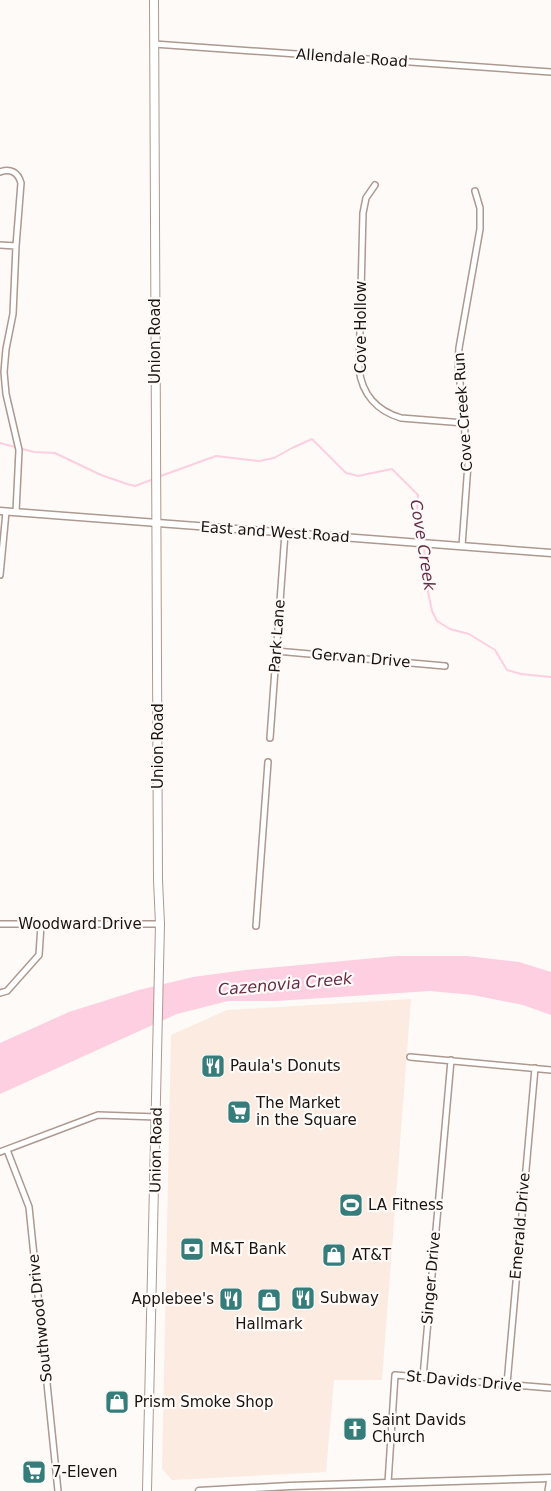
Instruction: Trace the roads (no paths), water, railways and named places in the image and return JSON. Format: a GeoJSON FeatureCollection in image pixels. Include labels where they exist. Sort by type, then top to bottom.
{"type":"FeatureCollection","features":[{"type":"Feature","properties":{"kind":"main road","name":"Union Road"},"geometry":{"type":"LineString","coordinates":[[147,1491],[160,924],[158,880],[154,0]]}},
{"type":"Feature","properties":{"kind":"street","name":"Allendale Road"},"geometry":{"type":"LineString","coordinates":[[154,44],[551,72]]}},
{"type":"Feature","properties":{"kind":"street"},"geometry":{"type":"LineString","coordinates":[[0,172],[10,170],[14,172],[21,183],[13,314],[4,372],[6,394],[19,450],[16,512]]}},
{"type":"Feature","properties":{"kind":"street","name":"Cove Hollow"},"geometry":{"type":"LineString","coordinates":[[375,185],[366,198],[363,213],[359,369],[362,384],[369,398],[376,406],[393,416],[464,423]]}},
{"type":"Feature","properties":{"kind":"street","name":"Cove Creek Run"},"geometry":{"type":"LineString","coordinates":[[462,546],[468,478],[458,362],[480,229],[480,208],[475,191]]}},
{"type":"Feature","properties":{"kind":"street"},"geometry":{"type":"LineString","coordinates":[[0,245],[16,246]]}},
{"type":"Feature","properties":{"kind":"street","name":"East and West Road"},"geometry":{"type":"LineString","coordinates":[[3,511],[551,553]]}},
{"type":"Feature","properties":{"kind":"street"},"geometry":{"type":"LineString","coordinates":[[0,575],[3,511]]}},
{"type":"Feature","properties":{"kind":"street","name":"Park Lane"},"geometry":{"type":"LineString","coordinates":[[270,738],[285,533]]}},
{"type":"Feature","properties":{"kind":"street","name":"Gervan Drive"},"geometry":{"type":"LineString","coordinates":[[276,651],[445,666]]}},
{"type":"Feature","properties":{"kind":"street"},"geometry":{"type":"LineString","coordinates":[[256,926],[268,762]]}},
{"type":"Feature","properties":{"kind":"street","name":"Woodward Drive"},"geometry":{"type":"LineString","coordinates":[[0,924],[160,924]]}},
{"type":"Feature","properties":{"kind":"street"},"geometry":{"type":"LineString","coordinates":[[0,994],[7,991],[39,955],[42,925]]}},
{"type":"Feature","properties":{"kind":"street"},"geometry":{"type":"LineString","coordinates":[[410,1057],[551,1070]]}},
{"type":"Feature","properties":{"kind":"street","name":"Singer Drive"},"geometry":{"type":"LineString","coordinates":[[423,1377],[451,1060]]}},
{"type":"Feature","properties":{"kind":"street","name":"Emerald Drive"},"geometry":{"type":"LineString","coordinates":[[507,1384],[534,1068]]}},
{"type":"Feature","properties":{"kind":"street"},"geometry":{"type":"LineString","coordinates":[[0,1152],[98,1115],[157,1117]]}},
{"type":"Feature","properties":{"kind":"street","name":"Southwood Drive"},"geometry":{"type":"LineString","coordinates":[[7,1150],[29,1207],[58,1491]]}},
{"type":"Feature","properties":{"kind":"street","name":"St Davids Drive"},"geometry":{"type":"LineString","coordinates":[[388,1483],[395,1375],[551,1388]]}},
{"type":"Feature","properties":{"kind":"street"},"geometry":{"type":"LineString","coordinates":[[199,1491],[550,1478],[548,1491]]}},
{"type":"Feature","properties":{"kind":"water","name":"Cazenovia Creek"},"geometry":{"type":"Polygon","coordinates":[[[397,956],[467,956],[519,962],[551,972],[551,1015],[523,1005],[473,995],[430,991],[276,1001],[228,1001],[177,1014],[0,1094],[0,1043],[69,1012],[139,990],[193,977],[245,970],[397,956]]]}},
{"type":"Feature","properties":{"kind":"waterway","name":"Cove Creek"},"geometry":{"type":"LineString","coordinates":[[158,477],[216,456],[259,461],[274,458],[312,439],[346,473],[358,476],[392,469],[418,495],[417,511],[422,516],[423,541]]}},
{"type":"Feature","properties":{"kind":"waterway","name":"Cove Creek"},"geometry":{"type":"LineString","coordinates":[[0,443],[34,452],[55,453],[101,475],[135,486],[154,479]]}},
{"type":"Feature","properties":{"kind":"waterway","name":"Cove Creek"},"geometry":{"type":"LineString","coordinates":[[424,546],[426,582],[432,611],[437,621],[450,629],[469,634],[495,650],[507,670],[521,674],[551,677]]}},
{"type":"Feature","properties":{"kind":"place","name":"Paula's Donuts"},"geometry":{"type":"Point","coordinates":[213,1066]}},
{"type":"Feature","properties":{"kind":"place","name":"The Market in the Square"},"geometry":{"type":"Point","coordinates":[239,1112]}},
{"type":"Feature","properties":{"kind":"place","name":"LA Fitness"},"geometry":{"type":"Point","coordinates":[351,1205]}},
{"type":"Feature","properties":{"kind":"place","name":"M&T Bank"},"geometry":{"type":"Point","coordinates":[192,1249]}},
{"type":"Feature","properties":{"kind":"place","name":"AT&T"},"geometry":{"type":"Point","coordinates":[334,1255]}},
{"type":"Feature","properties":{"kind":"place","name":"Subway"},"geometry":{"type":"Point","coordinates":[303,1298]}},
{"type":"Feature","properties":{"kind":"place","name":"Applebee's"},"geometry":{"type":"Point","coordinates":[231,1299]}},
{"type":"Feature","properties":{"kind":"place","name":"Hallmark"},"geometry":{"type":"Point","coordinates":[269,1300]}},
{"type":"Feature","properties":{"kind":"place","name":"Prism Smoke Shop"},"geometry":{"type":"Point","coordinates":[117,1402]}},
{"type":"Feature","properties":{"kind":"place","name":"Saint Davids Church"},"geometry":{"type":"Point","coordinates":[355,1429]}},
{"type":"Feature","properties":{"kind":"place","name":"7-Eleven"},"geometry":{"type":"Point","coordinates":[34,1472]}}]}
